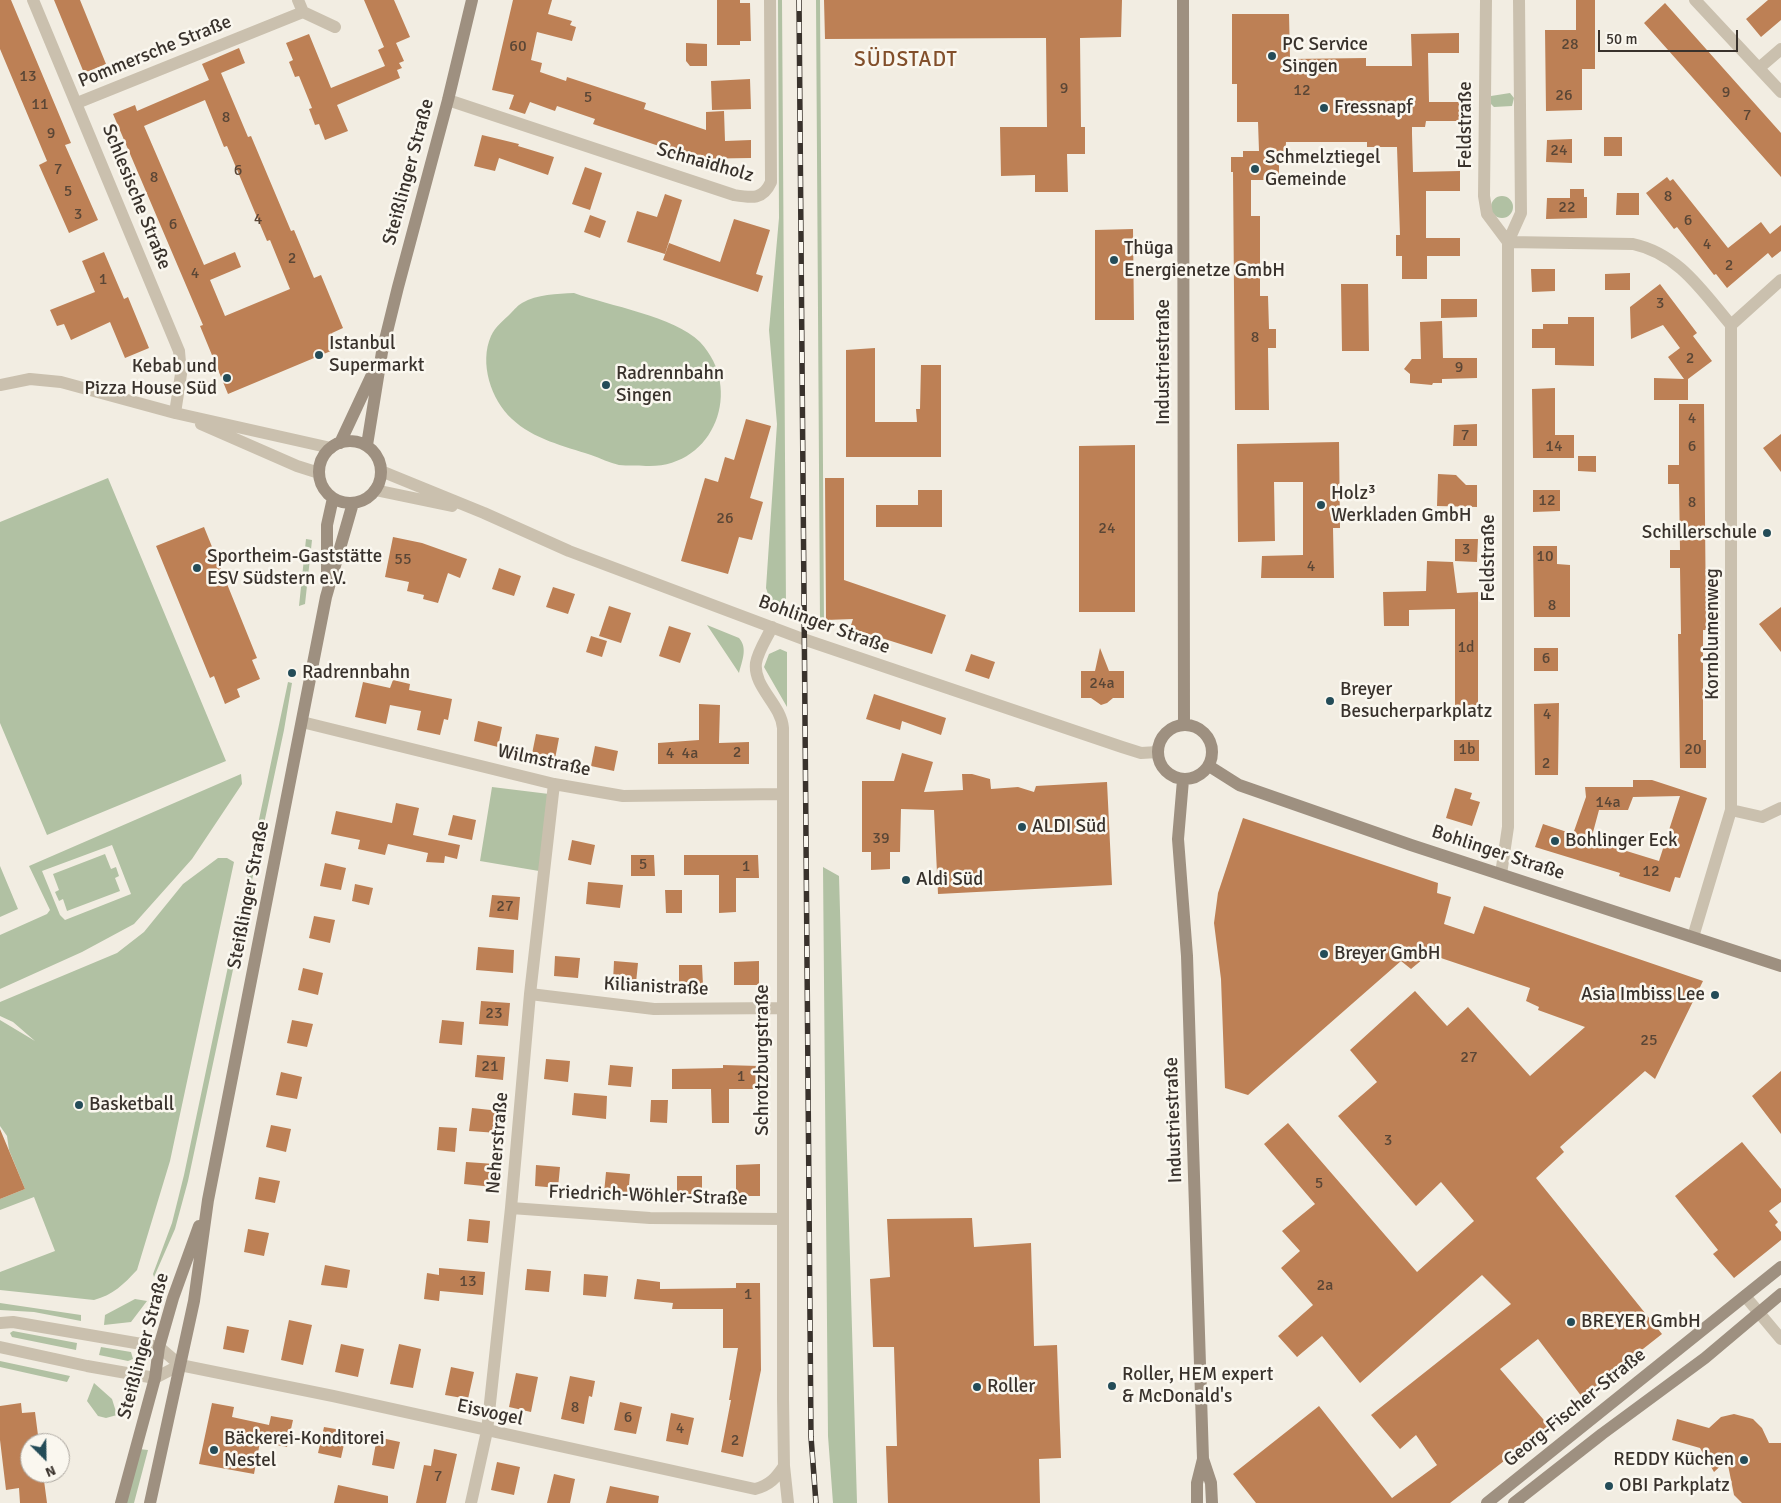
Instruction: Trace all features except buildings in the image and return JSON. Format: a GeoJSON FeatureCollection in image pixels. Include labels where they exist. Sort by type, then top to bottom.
{"type":"FeatureCollection","features":[{"type":"Feature","properties":{"kind":"street","name":"Schlesische Straße"},"geometry":{"type":"LineString","coordinates":[[33,0],[179,351],[181,374],[175,413]]}},
{"type":"Feature","properties":{"kind":"street","name":"Steißlinger Straße"},"geometry":{"type":"LineString","coordinates":[[366,445],[382,352],[448,100],[472,0]]}},
{"type":"Feature","properties":{"kind":"street","name":"Schnaidholz"},"geometry":{"type":"LineString","coordinates":[[448,100],[734,195],[751,198],[761,196],[767,191],[772,182],[770,0]]}},
{"type":"Feature","properties":{"kind":"street","name":"Industriestraße"},"geometry":{"type":"LineString","coordinates":[[1183,0],[1184,725]]}},
{"type":"Feature","properties":{"kind":"street","name":"Feldstraße"},"geometry":{"type":"LineString","coordinates":[[1486,0],[1484,196],[1487,214],[1508,242]]}},
{"type":"Feature","properties":{"kind":"street","name":"Feldstraße"},"geometry":{"type":"LineString","coordinates":[[1501,874],[1508,828],[1508,242],[1521,213],[1519,0]]}},
{"type":"Feature","properties":{"kind":"street"},"geometry":{"type":"LineString","coordinates":[[1695,0],[1781,92]]}},
{"type":"Feature","properties":{"kind":"street","name":"Pommersche Straße"},"geometry":{"type":"LineString","coordinates":[[77,104],[300,6],[335,27]]}},
{"type":"Feature","properties":{"kind":"street"},"geometry":{"type":"LineString","coordinates":[[1759,68],[1781,49]]}},
{"type":"Feature","properties":{"kind":"street"},"geometry":{"type":"LineString","coordinates":[[1508,242],[1633,244],[1652,248],[1678,264],[1731,325],[1781,280]]}},
{"type":"Feature","properties":{"kind":"street","name":"Kornblumenweg"},"geometry":{"type":"LineString","coordinates":[[1693,937],[1731,810],[1731,325]]}},
{"type":"Feature","properties":{"kind":"street","name":"Steißlinger Straße"},"geometry":{"type":"LineString","coordinates":[[319,473],[322,459],[335,445],[382,352]]}},
{"type":"Feature","properties":{"kind":"street"},"geometry":{"type":"LineString","coordinates":[[0,385],[30,379],[62,382],[175,413],[335,445],[349,441],[366,445],[377,456],[381,471],[380,482],[375,490],[365,499],[353,502],[333,498],[323,487],[319,473],[297,466],[175,413]]}},
{"type":"Feature","properties":{"kind":"street","name":"Bohlinger Straße"},"geometry":{"type":"LineString","coordinates":[[381,471],[484,512],[569,551],[772,627],[1122,747],[1141,753],[1158,752]]}},
{"type":"Feature","properties":{"kind":"street","name":"Bohlinger Straße"},"geometry":{"type":"LineString","coordinates":[[375,490],[484,512]]}},
{"type":"Feature","properties":{"kind":"street","name":"Steißlinger Straße"},"geometry":{"type":"LineString","coordinates":[[326,597],[328,525],[333,498]]}},
{"type":"Feature","properties":{"kind":"street","name":"Steißlinger Straße"},"geometry":{"type":"LineString","coordinates":[[150,1503],[194,1301],[208,1200],[326,597],[353,502]]}},
{"type":"Feature","properties":{"kind":"street","name":"Schrotzburgstraße"},"geometry":{"type":"LineString","coordinates":[[772,627],[757,661],[756,669],[758,678],[782,719],[781,1008],[784,1466],[788,1503]]}},
{"type":"Feature","properties":{"kind":"street","name":"Wilmstraße"},"geometry":{"type":"LineString","coordinates":[[302,722],[554,784],[623,796],[782,794]]}},
{"type":"Feature","properties":{"kind":"street"},"geometry":{"type":"LineString","coordinates":[[1184,725],[1196,727],[1210,740],[1212,758],[1209,766],[1198,777],[1183,780],[1168,774],[1163,769],[1158,752],[1161,739],[1166,733],[1184,725]]}},
{"type":"Feature","properties":{"kind":"street","name":"Bohlinger Straße"},"geometry":{"type":"LineString","coordinates":[[1209,766],[1239,785],[1781,966]]}},
{"type":"Feature","properties":{"kind":"street","name":"Industriestraße"},"geometry":{"type":"LineString","coordinates":[[1183,780],[1178,839],[1187,956],[1204,1459],[1211,1483],[1212,1503]]}},
{"type":"Feature","properties":{"kind":"street","name":"Neherstraße"},"geometry":{"type":"LineString","coordinates":[[471,1503],[487,1431],[511,1208],[530,994],[554,784]]}},
{"type":"Feature","properties":{"kind":"street"},"geometry":{"type":"LineString","coordinates":[[1731,810],[1762,817],[1781,808]]}},
{"type":"Feature","properties":{"kind":"street","name":"Kilianistraße"},"geometry":{"type":"LineString","coordinates":[[530,994],[654,1009],[781,1008]]}},
{"type":"Feature","properties":{"kind":"street","name":"Steißlinger Straße"},"geometry":{"type":"LineString","coordinates":[[121,1503],[155,1378],[159,1348],[173,1298],[208,1200]]}},
{"type":"Feature","properties":{"kind":"street","name":"Friedrich-Wöhler-Straße"},"geometry":{"type":"LineString","coordinates":[[511,1208],[650,1218],[783,1219]]}},
{"type":"Feature","properties":{"kind":"street","name":"Georg-Fischer-Straße"},"geometry":{"type":"LineString","coordinates":[[1487,1503],[1781,1267]]}},
{"type":"Feature","properties":{"kind":"street","name":"Georg-Fischer-Straße"},"geometry":{"type":"LineString","coordinates":[[1514,1503],[1602,1434],[1705,1358],[1781,1294]]}},
{"type":"Feature","properties":{"kind":"street"},"geometry":{"type":"LineString","coordinates":[[1745,1296],[1781,1338]]}},
{"type":"Feature","properties":{"kind":"street"},"geometry":{"type":"LineString","coordinates":[[0,1322],[13,1322],[159,1348],[180,1365],[155,1378],[87,1366],[0,1347]]}},
{"type":"Feature","properties":{"kind":"street","name":"Eisvogel"},"geometry":{"type":"LineString","coordinates":[[180,1365],[333,1396],[755,1489],[766,1486],[774,1480],[784,1466]]}},
{"type":"Feature","properties":{"kind":"street","name":"Industriestraße"},"geometry":{"type":"LineString","coordinates":[[1198,1503],[1197,1483],[1204,1459]]}},
{"type":"Feature","properties":{"kind":"green space"},"geometry":{"type":"Polygon","coordinates":[[[778,0],[782,0],[786,607],[770,600],[766,588],[777,424],[769,330],[779,218],[778,0]]]}},
{"type":"Feature","properties":{"kind":"green space"},"geometry":{"type":"Polygon","coordinates":[[[816,0],[820,0],[824,624],[820,623],[816,0]]]}},
{"type":"Feature","properties":{"kind":"green space"},"geometry":{"type":"Polygon","coordinates":[[[1510,93],[1514,98],[1512,106],[1494,107],[1491,104],[1491,96],[1510,93]]]}},
{"type":"Feature","properties":{"kind":"green space"},"geometry":{"type":"Polygon","coordinates":[[[1502,196],[1510,199],[1513,207],[1510,215],[1502,218],[1494,215],[1491,207],[1494,199],[1502,196]]]}},
{"type":"Feature","properties":{"kind":"green space","name":"Radrennbahn Singen"},"geometry":{"type":"Polygon","coordinates":[[[574,293],[658,318],[689,333],[700,342],[713,361],[720,382],[720,403],[715,423],[704,441],[689,455],[669,464],[646,466],[619,465],[560,445],[529,432],[512,419],[498,402],[489,381],[486,358],[493,333],[518,306],[528,300],[547,295],[574,293]]]}},
{"type":"Feature","properties":{"kind":"green space"},"geometry":{"type":"Polygon","coordinates":[[[108,478],[226,761],[47,835],[0,723],[0,522],[108,478]]]}},
{"type":"Feature","properties":{"kind":"green space"},"geometry":{"type":"Polygon","coordinates":[[[306,539],[312,540],[305,604],[299,606],[306,539]]]}},
{"type":"Feature","properties":{"kind":"green space"},"geometry":{"type":"Polygon","coordinates":[[[707,625],[739,638],[742,642],[744,655],[739,673],[707,625]]]}},
{"type":"Feature","properties":{"kind":"green space"},"geometry":{"type":"Polygon","coordinates":[[[780,649],[787,652],[787,707],[764,667],[769,654],[780,649]]]}},
{"type":"Feature","properties":{"kind":"green space"},"geometry":{"type":"Polygon","coordinates":[[[288,682],[292,683],[284,730],[188,1181],[175,1229],[154,1277],[153,1274],[172,1223],[184,1175],[288,682]]]}},
{"type":"Feature","properties":{"kind":"green space"},"geometry":{"type":"Polygon","coordinates":[[[241,774],[242,784],[192,859],[134,924],[82,952],[0,989],[0,935],[47,914],[50,910],[29,866],[241,774]],[[112,845],[42,871],[60,915],[65,920],[131,894],[112,845]]]}},
{"type":"Feature","properties":{"kind":"green space"},"geometry":{"type":"Polygon","coordinates":[[[492,787],[549,794],[539,871],[480,861],[492,787]]]}},
{"type":"Feature","properties":{"kind":"green space"},"geometry":{"type":"Polygon","coordinates":[[[105,854],[111,869],[116,867],[119,876],[115,878],[120,891],[67,911],[63,899],[59,901],[55,892],[59,890],[53,874],[105,854]]]}},
{"type":"Feature","properties":{"kind":"green space"},"geometry":{"type":"Polygon","coordinates":[[[218,858],[227,858],[234,862],[170,1161],[137,1270],[118,1288],[94,1300],[0,1290],[0,1272],[55,1251],[34,1197],[0,1210],[0,1199],[25,1189],[9,1150],[7,1136],[0,1126],[0,1020],[35,1041],[13,1022],[0,1016],[0,1002],[117,953],[144,932],[183,884],[218,858]]]}},
{"type":"Feature","properties":{"kind":"green space"},"geometry":{"type":"Polygon","coordinates":[[[0,866],[18,909],[0,917],[0,866]]]}},
{"type":"Feature","properties":{"kind":"green space"},"geometry":{"type":"Polygon","coordinates":[[[823,867],[839,876],[857,1503],[833,1503],[828,1436],[823,867]]]}},
{"type":"Feature","properties":{"kind":"green space"},"geometry":{"type":"Polygon","coordinates":[[[135,1299],[147,1301],[131,1322],[104,1325],[105,1315],[135,1299]]]}},
{"type":"Feature","properties":{"kind":"green space"},"geometry":{"type":"Polygon","coordinates":[[[0,1303],[81,1315],[81,1321],[34,1312],[0,1310],[0,1303]]]}},
{"type":"Feature","properties":{"kind":"green space"},"geometry":{"type":"Polygon","coordinates":[[[13,1331],[77,1343],[76,1350],[12,1337],[10,1333],[13,1331]]]}},
{"type":"Feature","properties":{"kind":"green space"},"geometry":{"type":"Polygon","coordinates":[[[101,1347],[131,1352],[133,1359],[128,1361],[99,1355],[101,1347]]]}},
{"type":"Feature","properties":{"kind":"green space"},"geometry":{"type":"Polygon","coordinates":[[[0,1361],[70,1376],[67,1382],[0,1367],[0,1361]]]}},
{"type":"Feature","properties":{"kind":"green space"},"geometry":{"type":"Polygon","coordinates":[[[94,1383],[112,1399],[117,1415],[106,1418],[98,1416],[87,1401],[94,1383]]]}},
{"type":"Feature","properties":{"kind":"green space"},"geometry":{"type":"Polygon","coordinates":[[[139,1449],[148,1450],[134,1503],[126,1503],[139,1449]]]}},
{"type":"Feature","properties":{"kind":"railway"},"geometry":{"type":"LineString","coordinates":[[799,0],[811,1437],[816,1503]]}},
{"type":"Feature","properties":{"kind":"place","name":"PC Service Singen"},"geometry":{"type":"Point","coordinates":[1272,56]}},
{"type":"Feature","properties":{"kind":"place","name":"Fressnapf"},"geometry":{"type":"Point","coordinates":[1324,108]}},
{"type":"Feature","properties":{"kind":"place","name":"Schmelztiegel Gemeinde"},"geometry":{"type":"Point","coordinates":[1255,169]}},
{"type":"Feature","properties":{"kind":"place","name":"Thüga Energienetze GmbH"},"geometry":{"type":"Point","coordinates":[1114,260]}},
{"type":"Feature","properties":{"kind":"place","name":"Istanbul Supermarkt"},"geometry":{"type":"Point","coordinates":[319,355]}},
{"type":"Feature","properties":{"kind":"place","name":"Kebab und Pizza House Süd"},"geometry":{"type":"Point","coordinates":[227,378]}},
{"type":"Feature","properties":{"kind":"place","name":"Radrennbahn Singen"},"geometry":{"type":"Point","coordinates":[606,385]}},
{"type":"Feature","properties":{"kind":"place","name":"Holz³ Werkladen GmbH"},"geometry":{"type":"Point","coordinates":[1321,505]}},
{"type":"Feature","properties":{"kind":"place","name":"Schillerschule"},"geometry":{"type":"Point","coordinates":[1767,533]}},
{"type":"Feature","properties":{"kind":"place","name":"Sportheim-Gaststätte ESV Südstern e.V."},"geometry":{"type":"Point","coordinates":[197,568]}},
{"type":"Feature","properties":{"kind":"place","name":"Radrennbahn"},"geometry":{"type":"Point","coordinates":[292,673]}},
{"type":"Feature","properties":{"kind":"place","name":"Breyer Besucherparkplatz"},"geometry":{"type":"Point","coordinates":[1330,701]}},
{"type":"Feature","properties":{"kind":"place","name":"ALDI Süd"},"geometry":{"type":"Point","coordinates":[1022,827]}},
{"type":"Feature","properties":{"kind":"place","name":"Bohlinger Eck"},"geometry":{"type":"Point","coordinates":[1555,841]}},
{"type":"Feature","properties":{"kind":"place","name":"Aldi Süd"},"geometry":{"type":"Point","coordinates":[906,880]}},
{"type":"Feature","properties":{"kind":"place","name":"Breyer GmbH"},"geometry":{"type":"Point","coordinates":[1324,954]}},
{"type":"Feature","properties":{"kind":"place","name":"Asia Imbiss Lee"},"geometry":{"type":"Point","coordinates":[1715,995]}},
{"type":"Feature","properties":{"kind":"place","name":"Basketball"},"geometry":{"type":"Point","coordinates":[79,1105]}},
{"type":"Feature","properties":{"kind":"place","name":"BREYER GmbH"},"geometry":{"type":"Point","coordinates":[1571,1322]}},
{"type":"Feature","properties":{"kind":"place","name":"Roller, HEM expert & McDonald's"},"geometry":{"type":"Point","coordinates":[1112,1386]}},
{"type":"Feature","properties":{"kind":"place","name":"Roller"},"geometry":{"type":"Point","coordinates":[977,1387]}},
{"type":"Feature","properties":{"kind":"place","name":"Bäckerei-Konditorei Nestel"},"geometry":{"type":"Point","coordinates":[214,1450]}},
{"type":"Feature","properties":{"kind":"place","name":"REDDY Küchen"},"geometry":{"type":"Point","coordinates":[1744,1460]}},
{"type":"Feature","properties":{"kind":"place","name":"OBI Parkplatz"},"geometry":{"type":"Point","coordinates":[1609,1486]}},
{"type":"Feature","properties":{"kind":"district","name":"SÜDSTADT"},"geometry":{"type":"Point","coordinates":[906,60]}}]}
